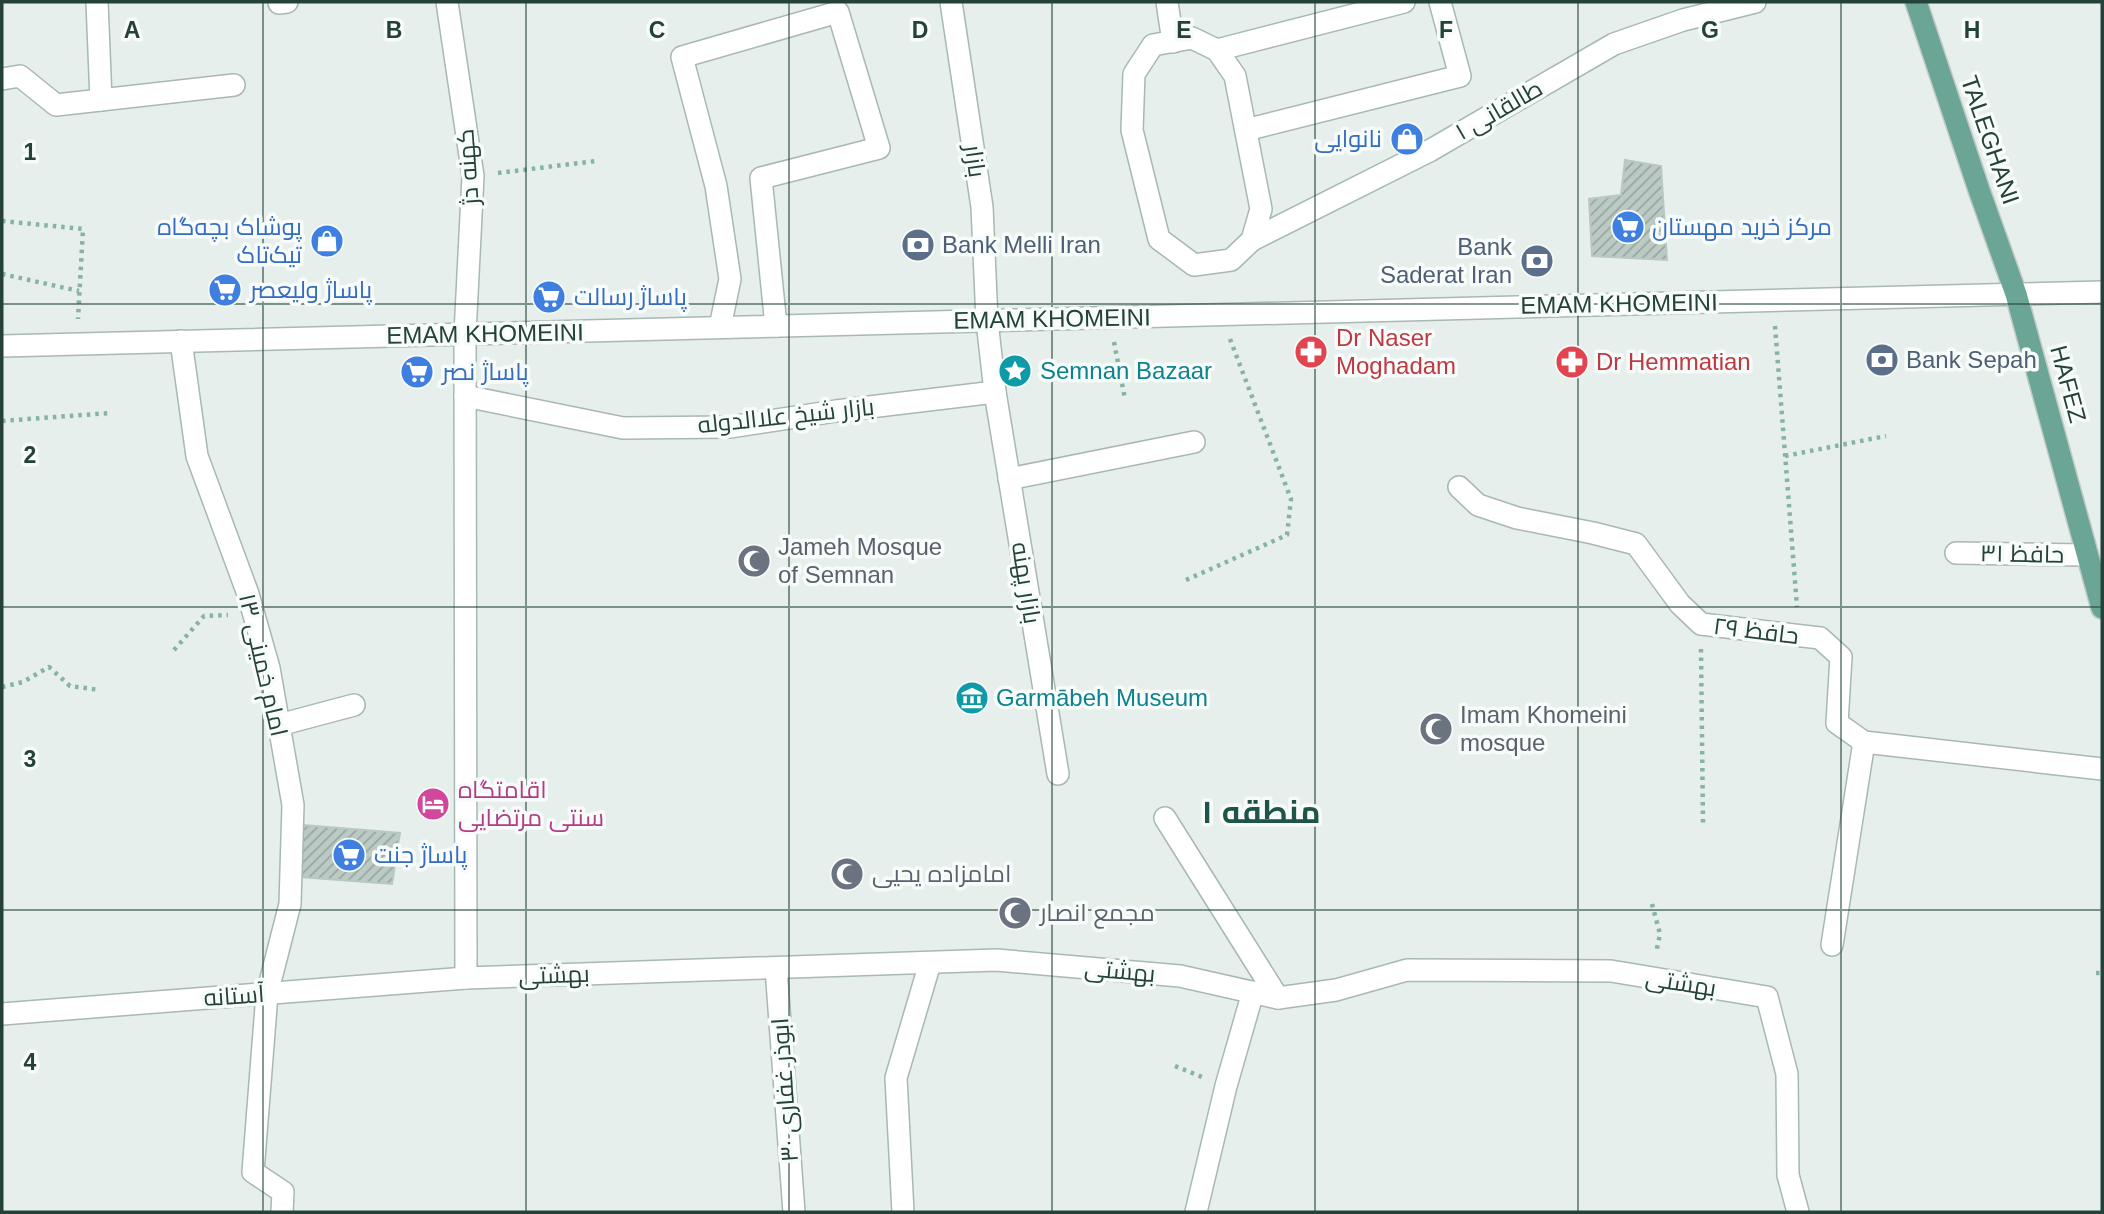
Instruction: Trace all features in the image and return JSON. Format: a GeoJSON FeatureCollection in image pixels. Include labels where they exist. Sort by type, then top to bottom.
{"type":"FeatureCollection","features":[{"type":"Feature","properties":{"kind":"main road","name":"TALEGHANI"},"geometry":{"type":"LineString","coordinates":[[1916,2],[2016,294]]}},
{"type":"Feature","properties":{"kind":"main road","name":"HAFEZ"},"geometry":{"type":"LineString","coordinates":[[2016,294],[2100,601]]}},
{"type":"Feature","properties":{"kind":"street"},"geometry":{"type":"LineString","coordinates":[[97,2],[101,100]]}},
{"type":"Feature","properties":{"kind":"street","name":"کهنه دژ"},"geometry":{"type":"LineString","coordinates":[[447,2],[473,176],[465,334],[466,978]]}},
{"type":"Feature","properties":{"kind":"street","name":"بازار"},"geometry":{"type":"LineString","coordinates":[[951,2],[982,206],[987,321]]}},
{"type":"Feature","properties":{"kind":"street"},"geometry":{"type":"LineString","coordinates":[[1167,2],[1173,42],[1192,38],[1217,50],[1235,76],[1261,209],[1252,240]]}},
{"type":"Feature","properties":{"kind":"street"},"geometry":{"type":"LineString","coordinates":[[1217,50],[1404,2]]}},
{"type":"Feature","properties":{"kind":"street"},"geometry":{"type":"LineString","coordinates":[[1246,130],[1460,76],[1440,2]]}},
{"type":"Feature","properties":{"kind":"street","name":"طالقانی ۱"},"geometry":{"type":"LineString","coordinates":[[1173,42],[1153,45],[1134,74],[1132,130],[1159,239],[1194,265],[1231,260],[1252,240],[1431,150],[1614,44],[1684,20],[1755,2]]}},
{"type":"Feature","properties":{"kind":"street"},"geometry":{"type":"LineString","coordinates":[[720,327],[730,279],[716,186],[682,57],[838,12],[879,148],[761,178],[776,326]]}},
{"type":"Feature","properties":{"kind":"street"},"geometry":{"type":"LineString","coordinates":[[2,79],[20,76],[56,105],[234,85]]}},
{"type":"Feature","properties":{"kind":"street","name":"EMAM KHOMEINI"},"geometry":{"type":"LineString","coordinates":[[2,346],[2102,292]]}},
{"type":"Feature","properties":{"kind":"street"},"geometry":{"type":"LineString","coordinates":[[987,321],[995,392]]}},
{"type":"Feature","properties":{"kind":"street","name":"امام خمینی ۱۳"},"geometry":{"type":"LineString","coordinates":[[181,341],[197,456],[248,594],[269,668],[293,805],[290,904],[267,993],[253,1172],[283,1192],[282,1212]]}},
{"type":"Feature","properties":{"kind":"street","name":"بازار شیخ علاالدوله"},"geometry":{"type":"LineString","coordinates":[[465,396],[623,428],[730,427],[995,392]]}},
{"type":"Feature","properties":{"kind":"street","name":"بازار پهنه"},"geometry":{"type":"LineString","coordinates":[[995,392],[1058,774]]}},
{"type":"Feature","properties":{"kind":"street"},"geometry":{"type":"LineString","coordinates":[[1009,479],[1194,442]]}},
{"type":"Feature","properties":{"kind":"street","name":"حافظ ۲۹"},"geometry":{"type":"LineString","coordinates":[[1459,487],[1478,505],[1517,518],[1636,544],[1680,604],[1701,624],[1819,638],[1841,657],[1837,723],[1864,742]]}},
{"type":"Feature","properties":{"kind":"street","name":"حافظ ۳۱"},"geometry":{"type":"LineString","coordinates":[[1956,553],[2087,555]]}},
{"type":"Feature","properties":{"kind":"street"},"geometry":{"type":"LineString","coordinates":[[2100,601],[2102,571]]}},
{"type":"Feature","properties":{"kind":"street"},"geometry":{"type":"LineString","coordinates":[[279,725],[354,705]]}},
{"type":"Feature","properties":{"kind":"street"},"geometry":{"type":"LineString","coordinates":[[1832,945],[1864,742],[2102,769]]}},
{"type":"Feature","properties":{"kind":"street"},"geometry":{"type":"LineString","coordinates":[[1165,818],[1278,998]]}},
{"type":"Feature","properties":{"kind":"street","name":"بهشتی"},"geometry":{"type":"LineString","coordinates":[[466,978],[996,960],[1167,975],[1278,998],[1336,990],[1407,970],[1611,971],[1767,997],[1787,1074],[1788,1175],[1798,1212]]}},
{"type":"Feature","properties":{"kind":"street"},"geometry":{"type":"LineString","coordinates":[[903,1212],[896,1078],[930,963]]}},
{"type":"Feature","properties":{"kind":"street","name":"ابوذر غفاری ۳۰"},"geometry":{"type":"LineString","coordinates":[[776,968],[794,1212]]}},
{"type":"Feature","properties":{"kind":"street","name":"آستانه"},"geometry":{"type":"LineString","coordinates":[[2,1014],[466,978]]}},
{"type":"Feature","properties":{"kind":"street"},"geometry":{"type":"LineString","coordinates":[[1196,1212],[1226,1086],[1253,992]]}},
{"type":"Feature","properties":{"kind":"path"},"geometry":{"type":"LineString","coordinates":[[473,176],[596,161]]}},
{"type":"Feature","properties":{"kind":"path"},"geometry":{"type":"LineString","coordinates":[[2,221],[83,229],[76,344]]}},
{"type":"Feature","properties":{"kind":"path"},"geometry":{"type":"LineString","coordinates":[[2,274],[79,291]]}},
{"type":"Feature","properties":{"kind":"path"},"geometry":{"type":"LineString","coordinates":[[1773,300],[1799,636]]}},
{"type":"Feature","properties":{"kind":"path"},"geometry":{"type":"LineString","coordinates":[[1185,580],[1287,535],[1291,499],[1221,315]]}},
{"type":"Feature","properties":{"kind":"path"},"geometry":{"type":"LineString","coordinates":[[1108,317],[1125,399]]}},
{"type":"Feature","properties":{"kind":"path"},"geometry":{"type":"LineString","coordinates":[[2,421],[110,412]]}},
{"type":"Feature","properties":{"kind":"path"},"geometry":{"type":"LineString","coordinates":[[1785,456],[1886,436]]}},
{"type":"Feature","properties":{"kind":"path"},"geometry":{"type":"LineString","coordinates":[[174,650],[204,616],[254,614]]}},
{"type":"Feature","properties":{"kind":"path"},"geometry":{"type":"LineString","coordinates":[[1701,624],[1703,824]]}},
{"type":"Feature","properties":{"kind":"path"},"geometry":{"type":"LineString","coordinates":[[2,687],[23,682],[49,667],[70,685],[100,690]]}},
{"type":"Feature","properties":{"kind":"path"},"geometry":{"type":"LineString","coordinates":[[1651,978],[1660,933],[1652,904]]}},
{"type":"Feature","properties":{"kind":"building","name":"مرکز خرید مهستان"},"geometry":{"type":"Polygon","coordinates":[[[1625,160],[1661,166],[1667,260],[1592,256],[1589,199],[1621,195],[1625,160]]]}},
{"type":"Feature","properties":{"kind":"building","name":"پاساژ جنت"},"geometry":{"type":"Polygon","coordinates":[[[303,825],[400,833],[392,884],[300,877],[303,825]]]}},
{"type":"Feature","properties":{"kind":"place","name":"نانوایی"},"geometry":{"type":"Point","coordinates":[1407,139]}},
{"type":"Feature","properties":{"kind":"place","name":"مرکز خرید مهستان"},"geometry":{"type":"Point","coordinates":[1628,227]}},
{"type":"Feature","properties":{"kind":"place","name":"پوشاک بچه‌گاه تیک‌تاک"},"geometry":{"type":"Point","coordinates":[327,241]}},
{"type":"Feature","properties":{"kind":"place","name":"Bank Melli Iran"},"geometry":{"type":"Point","coordinates":[918,245]}},
{"type":"Feature","properties":{"kind":"place","name":"Bank Saderat Iran"},"geometry":{"type":"Point","coordinates":[1537,261]}},
{"type":"Feature","properties":{"kind":"place","name":"پاساژ ولیعصر"},"geometry":{"type":"Point","coordinates":[225,290]}},
{"type":"Feature","properties":{"kind":"place","name":"پاساژ رسالت"},"geometry":{"type":"Point","coordinates":[549,297]}},
{"type":"Feature","properties":{"kind":"place","name":"Dr Naser Moghadam"},"geometry":{"type":"Point","coordinates":[1311,352]}},
{"type":"Feature","properties":{"kind":"place","name":"Bank Sepah"},"geometry":{"type":"Point","coordinates":[1882,360]}},
{"type":"Feature","properties":{"kind":"place","name":"Dr Hemmatian"},"geometry":{"type":"Point","coordinates":[1572,362]}},
{"type":"Feature","properties":{"kind":"place","name":"Semnan Bazaar"},"geometry":{"type":"Point","coordinates":[1015,371]}},
{"type":"Feature","properties":{"kind":"place","name":"پاساژ نصر"},"geometry":{"type":"Point","coordinates":[417,372]}},
{"type":"Feature","properties":{"kind":"place","name":"Jameh Mosque of Semnan"},"geometry":{"type":"Point","coordinates":[754,561]}},
{"type":"Feature","properties":{"kind":"place","name":"Garmābeh Museum"},"geometry":{"type":"Point","coordinates":[972,698]}},
{"type":"Feature","properties":{"kind":"place","name":"Imam Khomeini mosque"},"geometry":{"type":"Point","coordinates":[1436,729]}},
{"type":"Feature","properties":{"kind":"place","name":"اقامتگاه سنتی مرتضایی"},"geometry":{"type":"Point","coordinates":[433,804]}},
{"type":"Feature","properties":{"kind":"place","name":"پاساژ جنت"},"geometry":{"type":"Point","coordinates":[349,855]}},
{"type":"Feature","properties":{"kind":"place","name":"امامزاده یحیی"},"geometry":{"type":"Point","coordinates":[847,874]}},
{"type":"Feature","properties":{"kind":"place","name":"مجمع انصار"},"geometry":{"type":"Point","coordinates":[1015,913]}},
{"type":"Feature","properties":{"kind":"district","name":"منطقه ۱"},"geometry":{"type":"Point","coordinates":[1261,812]}}]}
